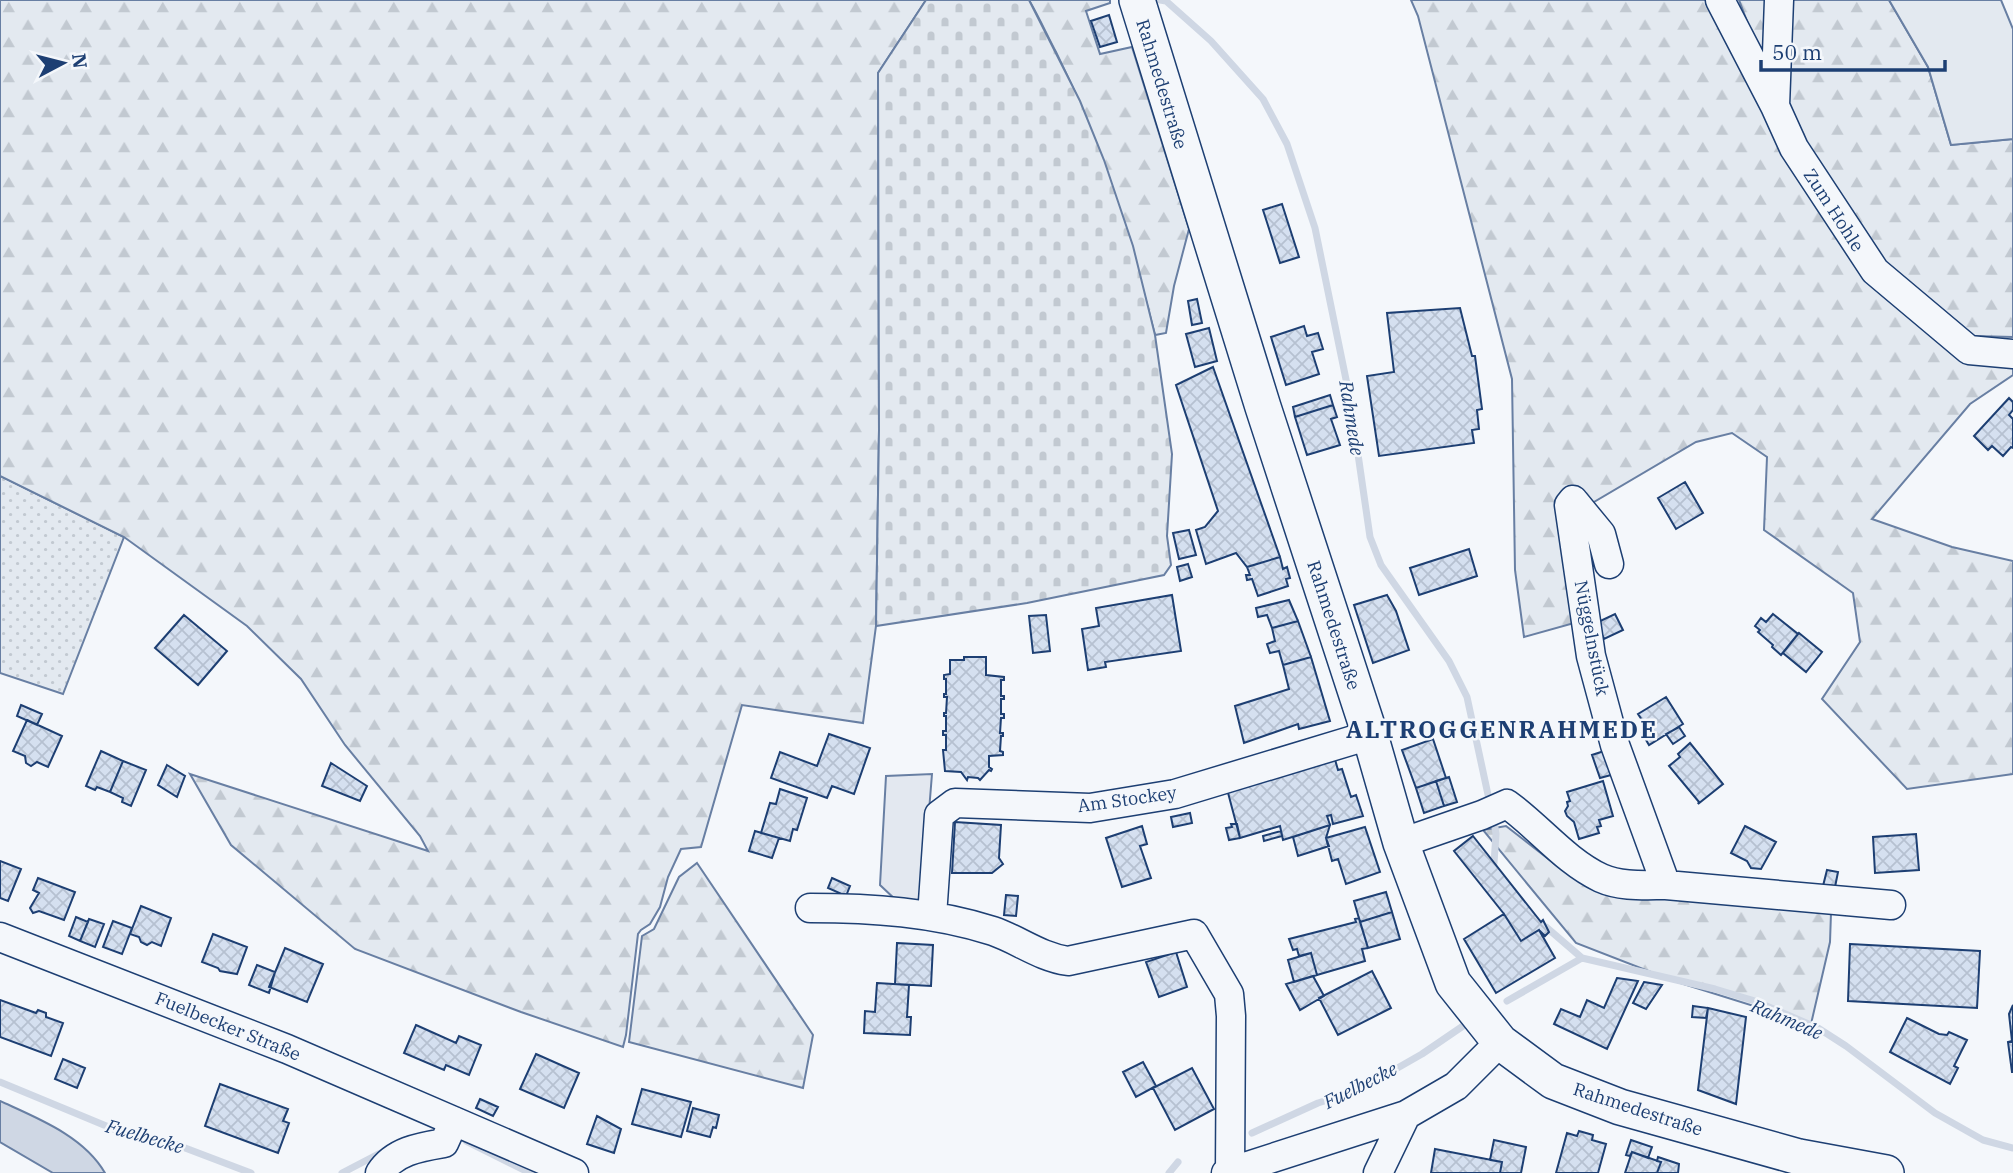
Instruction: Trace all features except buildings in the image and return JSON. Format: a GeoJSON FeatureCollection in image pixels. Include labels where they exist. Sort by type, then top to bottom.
{"type":"FeatureCollection","features":[{"type":"Feature","properties":{"kind":"main road","name":"Rahmedestraße"},"geometry":{"type":"LineString","coordinates":[[1138,6],[1275,445],[1370,735],[1401,843],[1453,983],[1500,1042],[1553,1081],[1620,1107],[1799,1157],[1886,1173]]}},
{"type":"Feature","properties":{"kind":"street","name":"Zum Hohle"},"geometry":{"type":"LineString","coordinates":[[1720,0],[1794,148],[1875,271],[1969,350],[2013,354]]}},
{"type":"Feature","properties":{"kind":"street"},"geometry":{"type":"LineString","coordinates":[[1775,106],[1779,0]]}},
{"type":"Feature","properties":{"kind":"street","name":"Nüggelnstück"},"geometry":{"type":"LineString","coordinates":[[1609,564],[1601,534],[1573,500],[1569,505],[1591,656],[1615,745],[1666,885]]}},
{"type":"Feature","properties":{"kind":"street","name":"Am Stockey"},"geometry":{"type":"LineString","coordinates":[[932,916],[939,815],[955,803],[1090,808],[1175,794],[1370,735]]}},
{"type":"Feature","properties":{"kind":"street"},"geometry":{"type":"LineString","coordinates":[[1401,843],[1494,810],[1524,816],[1574,860],[1603,879],[1628,885],[1666,885],[1891,905]]}},
{"type":"Feature","properties":{"kind":"street"},"geometry":{"type":"LineString","coordinates":[[810,908],[855,908],[932,916],[994,932],[1049,958],[1068,961],[1194,934],[1229,994],[1231,1016],[1228,1172],[1406,1115],[1456,1086],[1500,1042]]}},
{"type":"Feature","properties":{"kind":"street","name":"Fuelbecker Straße"},"geometry":{"type":"LineString","coordinates":[[0,937],[237,1028],[574,1173]]}},
{"type":"Feature","properties":{"kind":"street"},"geometry":{"type":"LineString","coordinates":[[1378,1173],[1406,1115]]}},
{"type":"Feature","properties":{"kind":"street"},"geometry":{"type":"LineString","coordinates":[[380,1173],[397,1156],[415,1148],[444,1143],[454,1121]]}},
{"type":"Feature","properties":{"kind":"green space"},"geometry":{"type":"Polygon","coordinates":[[[0,0],[926,0],[878,73],[879,430],[876,626],[863,723],[742,705],[701,847],[681,849],[668,877],[660,907],[650,924],[638,934],[623,1047],[521,1012],[355,949],[231,845],[190,774],[428,851],[420,836],[345,745],[301,679],[247,626],[124,537],[0,476],[0,0]]]}},
{"type":"Feature","properties":{"kind":"green space"},"geometry":{"type":"Polygon","coordinates":[[[926,0],[1029,0],[1080,101],[1104,160],[1133,246],[1155,335],[1172,454],[1167,536],[1171,565],[1164,575],[1027,603],[876,626],[879,430],[878,73],[926,0]]]}},
{"type":"Feature","properties":{"kind":"green space"},"geometry":{"type":"Polygon","coordinates":[[[1029,0],[1110,0],[1110,3],[1086,11],[1100,54],[1132,47],[1189,229],[1174,286],[1166,333],[1155,335],[1125,225],[1101,156],[1073,87],[1029,0]]]}},
{"type":"Feature","properties":{"kind":"green space"},"geometry":{"type":"Polygon","coordinates":[[[1411,0],[1712,0],[1792,155],[1960,356],[2013,368],[2013,375],[1970,404],[1872,519],[1952,547],[2013,561],[2013,774],[1907,789],[1822,699],[1860,642],[1853,593],[1764,530],[1767,457],[1732,433],[1696,442],[1589,505],[1581,518],[1592,618],[1524,637],[1515,570],[1512,379],[1418,16],[1411,0]]]}},
{"type":"Feature","properties":{"kind":"green space"},"geometry":{"type":"Polygon","coordinates":[[[1739,0],[1771,0],[1768,77],[1739,0]]]}},
{"type":"Feature","properties":{"kind":"green space"},"geometry":{"type":"Polygon","coordinates":[[[1789,0],[1889,0],[1928,67],[1951,145],[2013,139],[2013,337],[1974,336],[1879,261],[1806,147],[1788,107],[1789,0]]]}},
{"type":"Feature","properties":{"kind":"green space"},"geometry":{"type":"Polygon","coordinates":[[[1889,0],[2001,0],[2013,29],[2013,139],[1951,145],[1928,67],[1889,0]]]}},
{"type":"Feature","properties":{"kind":"green space"},"geometry":{"type":"Polygon","coordinates":[[[0,476],[124,537],[63,694],[0,673],[0,476]]]}},
{"type":"Feature","properties":{"kind":"green space"},"geometry":{"type":"Polygon","coordinates":[[[1506,826],[1556,865],[1603,887],[1831,913],[1830,942],[1811,1024],[1674,981],[1576,943],[1483,830],[1506,826]]]}},
{"type":"Feature","properties":{"kind":"green space"},"geometry":{"type":"Polygon","coordinates":[[[697,863],[813,1035],[803,1088],[629,1042],[642,936],[654,929],[679,877],[697,863]]]}},
{"type":"Feature","properties":{"kind":"shaded area"},"geometry":{"type":"Polygon","coordinates":[[[932,774],[922,897],[916,903],[897,901],[880,885],[886,776],[932,774]]]}},
{"type":"Feature","properties":{"kind":"shaded area"},"geometry":{"type":"Polygon","coordinates":[[[0,1101],[44,1121],[72,1138],[96,1160],[105,1173],[53,1173],[0,1142],[0,1101]]]}},
{"type":"Feature","properties":{"kind":"waterway","name":"Rahmede"},"geometry":{"type":"LineString","coordinates":[[1160,0],[1166,1],[1211,41],[1263,99],[1287,144],[1315,228],[1350,399],[1370,537],[1381,565],[1449,661],[1467,697],[1490,804]]}},
{"type":"Feature","properties":{"kind":"waterway","name":"Rahmede"},"geometry":{"type":"LineString","coordinates":[[1493,815],[1496,834],[1494,863]]}},
{"type":"Feature","properties":{"kind":"waterway","name":"Rahmede"},"geometry":{"type":"LineString","coordinates":[[1546,927],[1582,958],[1715,989],[1755,1001],[1818,1028],[1935,1113],[1983,1140],[2013,1148]]}},
{"type":"Feature","properties":{"kind":"waterway","name":"Fuelbecke"},"geometry":{"type":"LineString","coordinates":[[1507,1001],[1582,958]]}},
{"type":"Feature","properties":{"kind":"waterway","name":"Fuelbecke"},"geometry":{"type":"LineString","coordinates":[[1252,1133],[1318,1103],[1359,1090],[1422,1054],[1463,1026]]}},
{"type":"Feature","properties":{"kind":"waterway","name":"Fuelbecke"},"geometry":{"type":"LineString","coordinates":[[0,1082],[128,1135],[172,1143],[251,1173]]}},
{"type":"Feature","properties":{"kind":"waterway","name":"Fuelbecke"},"geometry":{"type":"LineString","coordinates":[[466,1141],[530,1173]]}},
{"type":"Feature","properties":{"kind":"waterway","name":"Fuelbecke"},"geometry":{"type":"LineString","coordinates":[[342,1173],[388,1149]]}},
{"type":"Feature","properties":{"kind":"waterway","name":"Fuelbecke"},"geometry":{"type":"LineString","coordinates":[[1169,1173],[1178,1162]]}},
{"type":"Feature","properties":{"kind":"district","name":"ALTROGGENRAHMEDE"},"geometry":{"type":"Point","coordinates":[1502,729]}}]}
